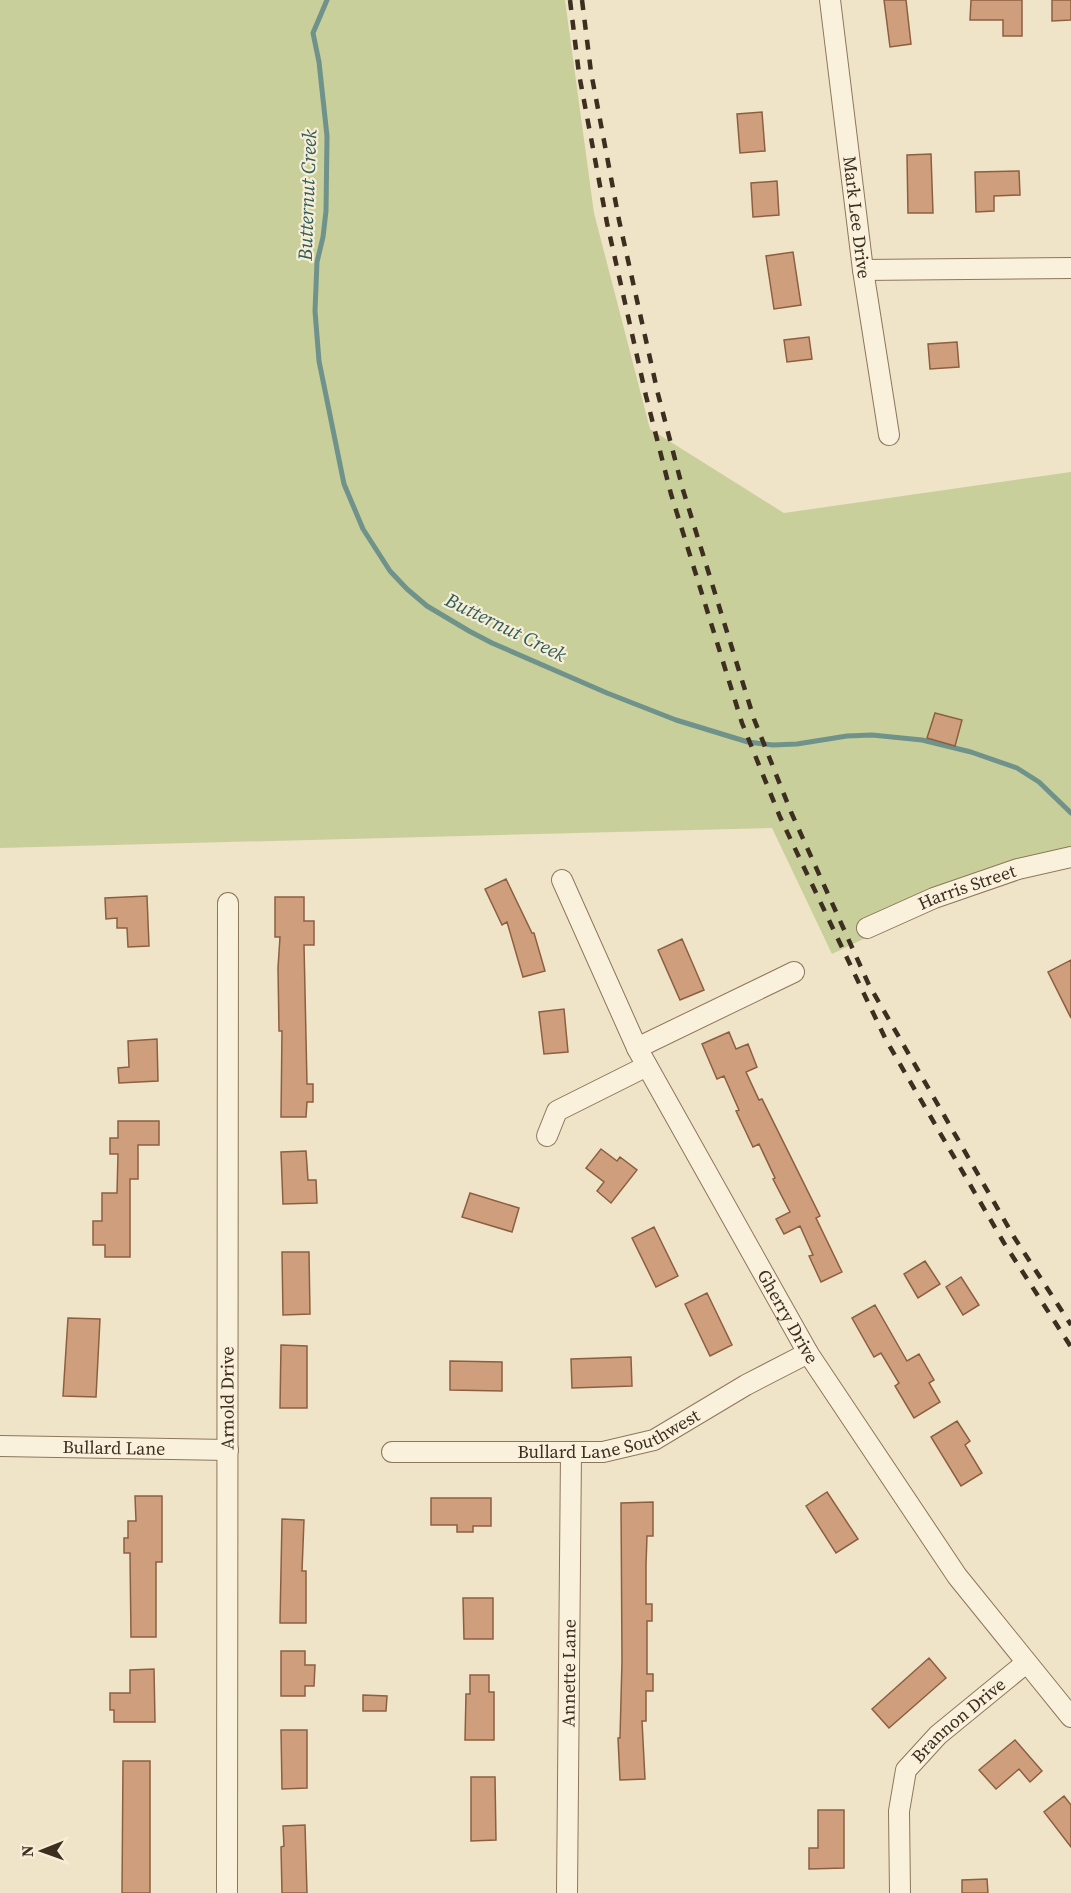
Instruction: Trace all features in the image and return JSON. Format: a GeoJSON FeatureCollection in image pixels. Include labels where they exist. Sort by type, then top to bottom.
{"type":"FeatureCollection","features":[{"type":"Feature","properties":{"kind":"street","name":"Mark Lee Drive"},"geometry":{"type":"LineString","coordinates":[[830,0],[863,270],[889,435]]}},
{"type":"Feature","properties":{"kind":"street"},"geometry":{"type":"LineString","coordinates":[[863,270],[1071,268]]}},
{"type":"Feature","properties":{"kind":"street","name":"Harris Street"},"geometry":{"type":"LineString","coordinates":[[867,928],[934,898],[1018,869],[1071,857]]}},
{"type":"Feature","properties":{"kind":"street","name":"Gherry Drive"},"geometry":{"type":"LineString","coordinates":[[562,880],[637,1047],[808,1353],[957,1576],[1071,1717]]}},
{"type":"Feature","properties":{"kind":"street","name":"Arnold Drive"},"geometry":{"type":"LineString","coordinates":[[227,1893],[228,903]]}},
{"type":"Feature","properties":{"kind":"street"},"geometry":{"type":"LineString","coordinates":[[637,1047],[794,972]]}},
{"type":"Feature","properties":{"kind":"street"},"geometry":{"type":"LineString","coordinates":[[547,1136],[557,1111],[647,1066]]}},
{"type":"Feature","properties":{"kind":"street","name":"Bullard Lane Southwest"},"geometry":{"type":"LineString","coordinates":[[392,1452],[603,1452],[654,1440],[746,1385],[808,1353]]}},
{"type":"Feature","properties":{"kind":"street","name":"Bullard Lane"},"geometry":{"type":"LineString","coordinates":[[0,1446],[228,1450]]}},
{"type":"Feature","properties":{"kind":"street","name":"Annette Lane"},"geometry":{"type":"LineString","coordinates":[[567,1893],[571,1452]]}},
{"type":"Feature","properties":{"kind":"street","name":"Brannon Drive"},"geometry":{"type":"LineString","coordinates":[[900,1893],[899,1811],[906,1770],[938,1735],[1026,1663]]}},
{"type":"Feature","properties":{"kind":"green space"},"geometry":{"type":"Polygon","coordinates":[[[0,0],[565,0],[594,213],[650,429],[784,513],[1071,472],[1071,865],[966,890],[832,954],[772,828],[0,848],[0,0]]]}},
{"type":"Feature","properties":{"kind":"building"},"geometry":{"type":"Polygon","coordinates":[[[884,0],[906,0],[911,44],[890,47],[884,0]]]}},
{"type":"Feature","properties":{"kind":"building"},"geometry":{"type":"Polygon","coordinates":[[[971,0],[1022,0],[1022,36],[1003,36],[1003,20],[970,20],[971,0]]]}},
{"type":"Feature","properties":{"kind":"building"},"geometry":{"type":"Polygon","coordinates":[[[1052,0],[1071,0],[1071,20],[1052,21],[1052,0]]]}},
{"type":"Feature","properties":{"kind":"building"},"geometry":{"type":"Polygon","coordinates":[[[762,112],[765,151],[740,153],[737,114],[762,112]]]}},
{"type":"Feature","properties":{"kind":"building"},"geometry":{"type":"Polygon","coordinates":[[[931,154],[933,213],[908,213],[907,155],[931,154]]]}},
{"type":"Feature","properties":{"kind":"building"},"geometry":{"type":"Polygon","coordinates":[[[1019,171],[1020,195],[994,196],[994,211],[976,212],[975,172],[1019,171]]]}},
{"type":"Feature","properties":{"kind":"building"},"geometry":{"type":"Polygon","coordinates":[[[777,181],[779,215],[753,217],[751,183],[777,181]]]}},
{"type":"Feature","properties":{"kind":"building"},"geometry":{"type":"Polygon","coordinates":[[[793,252],[801,305],[774,309],[766,256],[793,252]]]}},
{"type":"Feature","properties":{"kind":"building"},"geometry":{"type":"Polygon","coordinates":[[[809,337],[812,359],[787,362],[784,340],[809,337]]]}},
{"type":"Feature","properties":{"kind":"building"},"geometry":{"type":"Polygon","coordinates":[[[957,342],[959,367],[930,369],[928,344],[957,342]]]}},
{"type":"Feature","properties":{"kind":"building"},"geometry":{"type":"Polygon","coordinates":[[[935,713],[962,720],[955,746],[927,738],[935,713]]]}},
{"type":"Feature","properties":{"kind":"building"},"geometry":{"type":"Polygon","coordinates":[[[506,879],[534,933],[545,971],[523,977],[507,922],[502,925],[485,889],[506,879]]]}},
{"type":"Feature","properties":{"kind":"building"},"geometry":{"type":"Polygon","coordinates":[[[147,896],[149,946],[128,947],[127,928],[117,928],[117,918],[106,919],[105,898],[147,896]]]}},
{"type":"Feature","properties":{"kind":"building"},"geometry":{"type":"Polygon","coordinates":[[[275,897],[304,897],[304,921],[314,921],[314,945],[304,945],[307,1084],[313,1084],[313,1102],[307,1102],[306,1117],[281,1117],[282,1031],[279,1031],[278,968],[280,937],[275,937],[275,897]]]}},
{"type":"Feature","properties":{"kind":"building"},"geometry":{"type":"Polygon","coordinates":[[[682,939],[704,990],[680,1000],[658,950],[682,939]]]}},
{"type":"Feature","properties":{"kind":"building"},"geometry":{"type":"Polygon","coordinates":[[[1071,960],[1071,1018],[1048,972],[1071,960]]]}},
{"type":"Feature","properties":{"kind":"building"},"geometry":{"type":"Polygon","coordinates":[[[564,1009],[568,1052],[544,1054],[539,1012],[564,1009]]]}},
{"type":"Feature","properties":{"kind":"building"},"geometry":{"type":"Polygon","coordinates":[[[729,1032],[736,1049],[748,1044],[757,1067],[746,1072],[759,1100],[762,1099],[820,1216],[816,1218],[842,1272],[821,1282],[809,1256],[813,1255],[800,1226],[784,1234],[776,1219],[790,1212],[759,1144],[753,1147],[736,1111],[739,1110],[724,1076],[717,1079],[702,1044],[729,1032]]]}},
{"type":"Feature","properties":{"kind":"building"},"geometry":{"type":"Polygon","coordinates":[[[157,1039],[158,1081],[119,1083],[118,1068],[129,1067],[128,1041],[157,1039]]]}},
{"type":"Feature","properties":{"kind":"building"},"geometry":{"type":"Polygon","coordinates":[[[118,1121],[159,1121],[159,1145],[138,1145],[138,1179],[130,1179],[130,1257],[105,1257],[105,1245],[93,1245],[93,1221],[102,1221],[102,1193],[117,1193],[118,1154],[110,1154],[110,1138],[118,1138],[118,1121]]]}},
{"type":"Feature","properties":{"kind":"building"},"geometry":{"type":"Polygon","coordinates":[[[601,1149],[617,1161],[620,1157],[637,1170],[611,1203],[597,1191],[604,1182],[586,1168],[601,1149]]]}},
{"type":"Feature","properties":{"kind":"building"},"geometry":{"type":"Polygon","coordinates":[[[306,1151],[308,1180],[316,1180],[317,1203],[283,1204],[281,1152],[306,1151]]]}},
{"type":"Feature","properties":{"kind":"building"},"geometry":{"type":"Polygon","coordinates":[[[470,1193],[519,1208],[512,1232],[462,1217],[470,1193]]]}},
{"type":"Feature","properties":{"kind":"building"},"geometry":{"type":"Polygon","coordinates":[[[654,1227],[678,1276],[656,1287],[632,1238],[654,1227]]]}},
{"type":"Feature","properties":{"kind":"building"},"geometry":{"type":"Polygon","coordinates":[[[282,1252],[309,1252],[310,1314],[283,1315],[282,1252]]]}},
{"type":"Feature","properties":{"kind":"building"},"geometry":{"type":"Polygon","coordinates":[[[925,1261],[940,1284],[918,1298],[904,1274],[925,1261]]]}},
{"type":"Feature","properties":{"kind":"building"},"geometry":{"type":"Polygon","coordinates":[[[961,1277],[979,1305],[963,1315],[946,1287],[961,1277]]]}},
{"type":"Feature","properties":{"kind":"building"},"geometry":{"type":"Polygon","coordinates":[[[707,1293],[732,1345],[710,1356],[685,1304],[707,1293]]]}},
{"type":"Feature","properties":{"kind":"building"},"geometry":{"type":"Polygon","coordinates":[[[875,1305],[907,1361],[919,1354],[934,1380],[929,1383],[940,1402],[914,1418],[895,1386],[899,1383],[881,1353],[874,1357],[852,1318],[875,1305]]]}},
{"type":"Feature","properties":{"kind":"building"},"geometry":{"type":"Polygon","coordinates":[[[68,1318],[100,1319],[96,1397],[63,1396],[68,1318]]]}},
{"type":"Feature","properties":{"kind":"building"},"geometry":{"type":"Polygon","coordinates":[[[281,1345],[307,1346],[307,1408],[280,1408],[281,1345]]]}},
{"type":"Feature","properties":{"kind":"building"},"geometry":{"type":"Polygon","coordinates":[[[631,1357],[632,1386],[572,1388],[571,1359],[631,1357]]]}},
{"type":"Feature","properties":{"kind":"building"},"geometry":{"type":"Polygon","coordinates":[[[450,1361],[502,1362],[502,1391],[450,1390],[450,1361]]]}},
{"type":"Feature","properties":{"kind":"building"},"geometry":{"type":"Polygon","coordinates":[[[957,1421],[970,1441],[965,1445],[982,1473],[961,1486],[931,1437],[957,1421]]]}},
{"type":"Feature","properties":{"kind":"building"},"geometry":{"type":"Polygon","coordinates":[[[827,1492],[858,1539],[836,1553],[806,1506],[827,1492]]]}},
{"type":"Feature","properties":{"kind":"building"},"geometry":{"type":"Polygon","coordinates":[[[135,1496],[162,1496],[162,1562],[156,1562],[156,1637],[131,1637],[130,1553],[124,1553],[124,1538],[128,1538],[128,1521],[136,1521],[135,1496]]]}},
{"type":"Feature","properties":{"kind":"building"},"geometry":{"type":"Polygon","coordinates":[[[431,1498],[491,1498],[491,1526],[473,1526],[473,1532],[457,1532],[457,1525],[431,1525],[431,1498]]]}},
{"type":"Feature","properties":{"kind":"building"},"geometry":{"type":"Polygon","coordinates":[[[653,1502],[653,1536],[647,1536],[646,1604],[652,1604],[652,1621],[647,1621],[647,1674],[653,1674],[653,1691],[646,1691],[646,1721],[642,1721],[645,1779],[620,1780],[618,1738],[620,1738],[622,1661],[621,1503],[653,1502]]]}},
{"type":"Feature","properties":{"kind":"building"},"geometry":{"type":"Polygon","coordinates":[[[282,1519],[304,1520],[302,1571],[306,1571],[306,1623],[280,1623],[282,1519]]]}},
{"type":"Feature","properties":{"kind":"building"},"geometry":{"type":"Polygon","coordinates":[[[463,1598],[493,1598],[493,1639],[464,1639],[463,1598]]]}},
{"type":"Feature","properties":{"kind":"building"},"geometry":{"type":"Polygon","coordinates":[[[281,1651],[305,1651],[305,1665],[315,1665],[314,1686],[305,1686],[305,1696],[281,1696],[281,1651]]]}},
{"type":"Feature","properties":{"kind":"building"},"geometry":{"type":"Polygon","coordinates":[[[929,1658],[946,1678],[889,1728],[872,1709],[929,1658]]]}},
{"type":"Feature","properties":{"kind":"building"},"geometry":{"type":"Polygon","coordinates":[[[154,1669],[155,1722],[114,1722],[114,1710],[110,1710],[110,1693],[130,1693],[130,1670],[154,1669]]]}},
{"type":"Feature","properties":{"kind":"building"},"geometry":{"type":"Polygon","coordinates":[[[470,1675],[489,1675],[489,1692],[494,1692],[494,1740],[465,1740],[466,1694],[470,1694],[470,1675]]]}},
{"type":"Feature","properties":{"kind":"building"},"geometry":{"type":"Polygon","coordinates":[[[363,1695],[387,1696],[386,1711],[363,1711],[363,1695]]]}},
{"type":"Feature","properties":{"kind":"building"},"geometry":{"type":"Polygon","coordinates":[[[281,1730],[307,1730],[307,1788],[282,1789],[281,1730]]]}},
{"type":"Feature","properties":{"kind":"building"},"geometry":{"type":"Polygon","coordinates":[[[1015,1740],[1042,1771],[1030,1782],[1019,1769],[996,1789],[979,1770],[1015,1740]]]}},
{"type":"Feature","properties":{"kind":"building"},"geometry":{"type":"Polygon","coordinates":[[[123,1761],[150,1761],[150,1893],[122,1893],[123,1761]]]}},
{"type":"Feature","properties":{"kind":"building"},"geometry":{"type":"Polygon","coordinates":[[[471,1777],[495,1777],[496,1840],[471,1841],[471,1777]]]}},
{"type":"Feature","properties":{"kind":"building"},"geometry":{"type":"Polygon","coordinates":[[[1064,1796],[1071,1805],[1071,1847],[1044,1812],[1064,1796]]]}},
{"type":"Feature","properties":{"kind":"building"},"geometry":{"type":"Polygon","coordinates":[[[818,1810],[844,1810],[844,1868],[809,1869],[809,1848],[818,1848],[818,1810]]]}},
{"type":"Feature","properties":{"kind":"building"},"geometry":{"type":"Polygon","coordinates":[[[305,1825],[307,1893],[282,1893],[283,1826],[305,1825]]]}},
{"type":"Feature","properties":{"kind":"building"},"geometry":{"type":"Polygon","coordinates":[[[987,1879],[988,1893],[962,1893],[962,1880],[987,1879]]]}},
{"type":"Feature","properties":{"kind":"waterway","name":"Butternut Creek"},"geometry":{"type":"LineString","coordinates":[[327,0],[313,33],[319,62],[327,136],[326,211],[317,262],[315,311],[319,361],[344,484],[363,529],[390,571],[427,606],[492,643],[676,720],[748,742],[773,745],[872,735],[922,740],[971,752],[1017,768],[1039,782],[1071,813]]}},
{"type":"Feature","properties":{"kind":"railway"},"geometry":{"type":"LineString","coordinates":[[570,0],[579,74],[607,223],[646,396],[671,494],[742,723],[780,817],[886,1040],[1004,1243],[1071,1347]]}},
{"type":"Feature","properties":{"kind":"railway"},"geometry":{"type":"LineString","coordinates":[[582,0],[591,72],[619,220],[658,394],[683,490],[754,719],[791,812],[869,985],[1014,1237],[1071,1325]]}}]}
